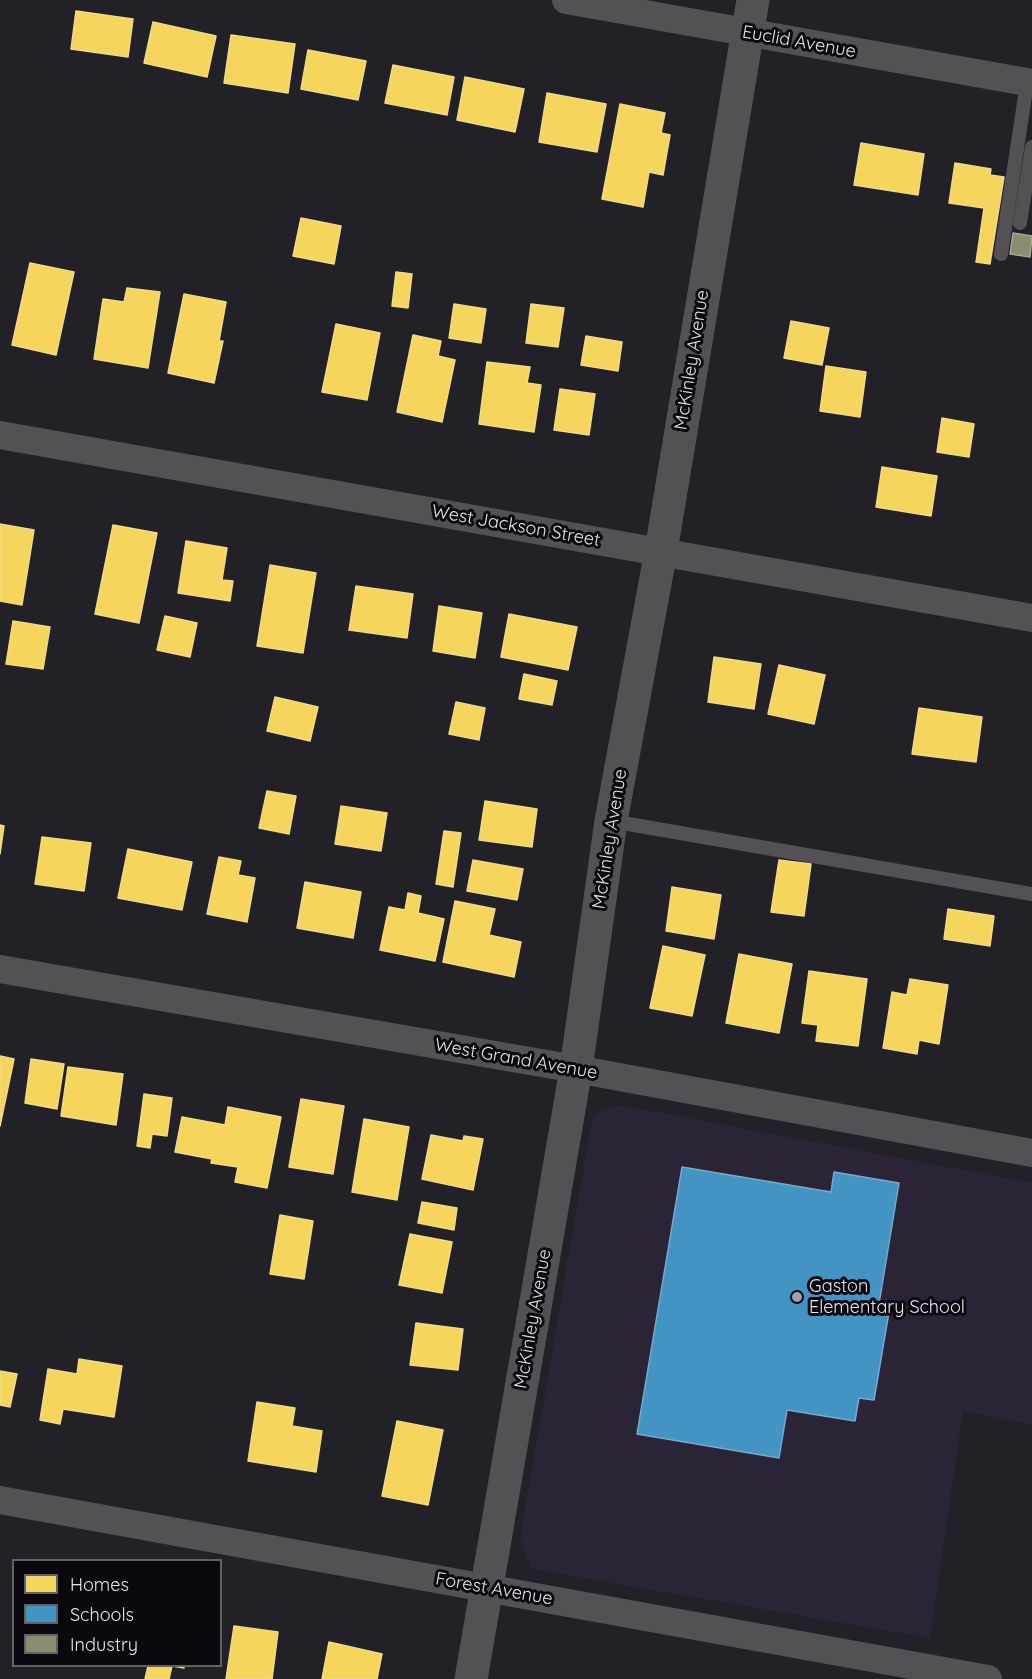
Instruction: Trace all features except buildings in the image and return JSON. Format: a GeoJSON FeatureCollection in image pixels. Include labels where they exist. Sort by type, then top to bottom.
{"type":"FeatureCollection","features":[{"type":"Feature","properties":{"kind":"street","name":"Euclid Avenue"},"geometry":{"type":"LineString","coordinates":[[566,0],[1030,83]]}},
{"type":"Feature","properties":{"kind":"street","name":"McKinley Avenue"},"geometry":{"type":"LineString","coordinates":[[471,1679],[576,1069],[611,821],[661,551],[753,0]]}},
{"type":"Feature","properties":{"kind":"street","name":"West Jackson Street"},"geometry":{"type":"LineString","coordinates":[[0,435],[1032,618]]}},
{"type":"Feature","properties":{"kind":"street","name":"West Grand Avenue"},"geometry":{"type":"LineString","coordinates":[[0,969],[576,1069],[1032,1153]]}},
{"type":"Feature","properties":{"kind":"street","name":"Forest Avenue"},"geometry":{"type":"LineString","coordinates":[[0,1500],[988,1679]]}},
{"type":"Feature","properties":{"kind":"lane"},"geometry":{"type":"LineString","coordinates":[[1001,254],[1030,83]]}},
{"type":"Feature","properties":{"kind":"lane"},"geometry":{"type":"LineString","coordinates":[[1020,223],[1032,147]]}},
{"type":"Feature","properties":{"kind":"lane"},"geometry":{"type":"LineString","coordinates":[[611,821],[1032,894]]}},
{"type":"Feature","properties":{"kind":"shaded area","name":"Gaston Elementary School"},"geometry":{"type":"Polygon","coordinates":[[[619,1105],[1032,1183],[1032,1424],[963,1411],[930,1638],[532,1569],[520,1539],[593,1115],[619,1105]]]}},
{"type":"Feature","properties":{"kind":"place","name":"Gaston Elementary School"},"geometry":{"type":"Point","coordinates":[797,1297]}}]}
